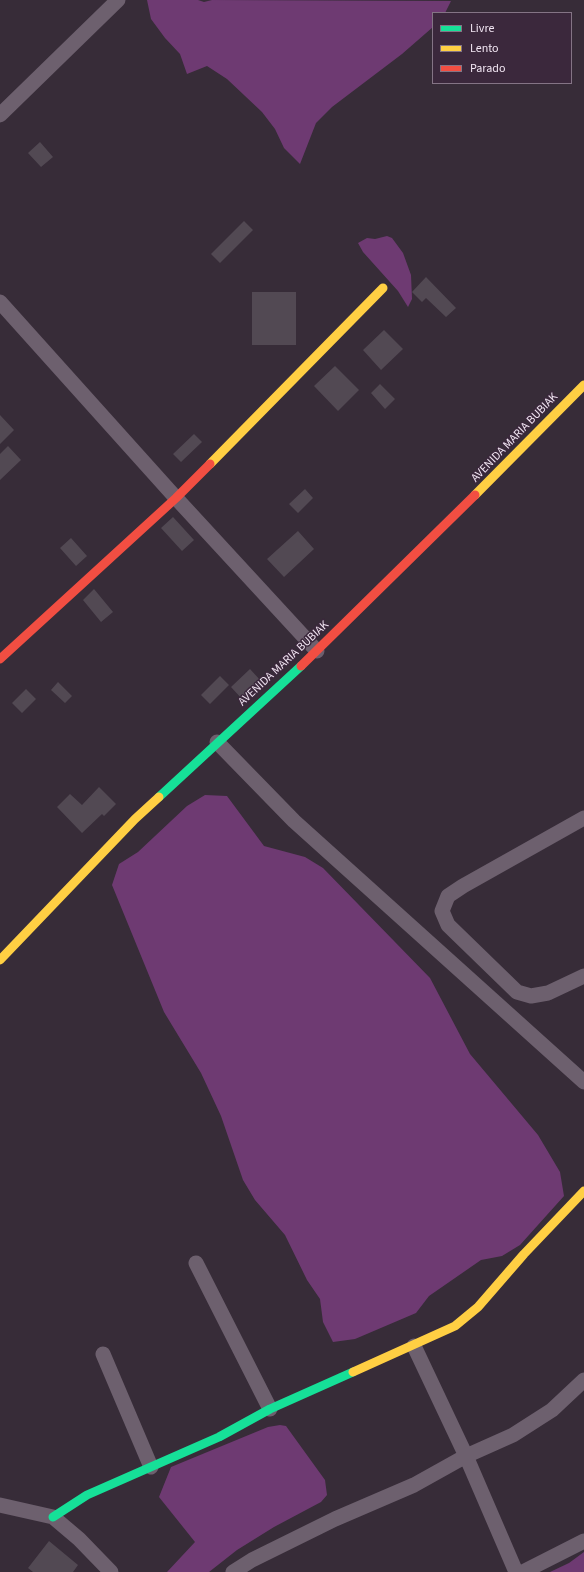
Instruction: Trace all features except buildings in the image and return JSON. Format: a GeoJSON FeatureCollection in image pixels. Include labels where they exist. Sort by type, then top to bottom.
{"type":"FeatureCollection","features":[{"type":"Feature","properties":{"kind":"street"},"geometry":{"type":"LineString","coordinates":[[0,115],[118,0]]}},
{"type":"Feature","properties":{"kind":"street"},"geometry":{"type":"LineString","coordinates":[[0,659],[176,498],[383,288]]}},
{"type":"Feature","properties":{"kind":"street"},"geometry":{"type":"LineString","coordinates":[[0,302],[176,498],[317,651]]}},
{"type":"Feature","properties":{"kind":"street","name":"AVENIDA MARIA BUBIAK"},"geometry":{"type":"LineString","coordinates":[[0,960],[134,819],[317,651],[584,385]]}},
{"type":"Feature","properties":{"kind":"street"},"geometry":{"type":"LineString","coordinates":[[217,742],[294,822],[584,1082]]}},
{"type":"Feature","properties":{"kind":"street"},"geometry":{"type":"LineString","coordinates":[[584,818],[463,886],[448,896],[442,911],[448,924],[517,992],[531,996],[548,993],[584,976]]}},
{"type":"Feature","properties":{"kind":"street"},"geometry":{"type":"LineString","coordinates":[[53,1517],[87,1495],[219,1437],[270,1409],[414,1346],[455,1326],[468,1316],[584,1191]]}},
{"type":"Feature","properties":{"kind":"street"},"geometry":{"type":"LineString","coordinates":[[196,1263],[270,1409]]}},
{"type":"Feature","properties":{"kind":"street"},"geometry":{"type":"LineString","coordinates":[[414,1346],[466,1456],[516,1572]]}},
{"type":"Feature","properties":{"kind":"street"},"geometry":{"type":"LineString","coordinates":[[103,1354],[151,1467]]}},
{"type":"Feature","properties":{"kind":"street"},"geometry":{"type":"LineString","coordinates":[[233,1572],[252,1560],[335,1519],[414,1485],[466,1456],[512,1436],[566,1399],[584,1380]]}},
{"type":"Feature","properties":{"kind":"street"},"geometry":{"type":"LineString","coordinates":[[0,1505],[53,1517],[79,1539],[111,1572]]}},
{"type":"Feature","properties":{"kind":"street"},"geometry":{"type":"LineString","coordinates":[[523,1572],[584,1540]]}},
{"type":"Feature","properties":{"kind":"shaded area"},"geometry":{"type":"Polygon","coordinates":[[[147,0],[198,0],[204,2],[212,0],[451,1],[446,12],[432,12],[432,28],[402,54],[332,107],[316,123],[300,164],[284,148],[275,129],[262,112],[227,79],[207,66],[187,74],[180,54],[165,38],[151,19],[147,0]]]}},
{"type":"Feature","properties":{"kind":"shaded area"},"geometry":{"type":"Polygon","coordinates":[[[387,236],[392,238],[403,253],[411,275],[412,299],[408,307],[398,291],[363,252],[358,243],[367,238],[375,239],[387,236]]]}},
{"type":"Feature","properties":{"kind":"shaded area"},"geometry":{"type":"Polygon","coordinates":[[[205,795],[227,796],[264,846],[305,857],[323,868],[430,978],[470,1054],[538,1135],[560,1172],[564,1196],[520,1245],[502,1256],[481,1260],[429,1296],[416,1313],[355,1339],[333,1342],[323,1322],[320,1299],[307,1280],[285,1235],[255,1200],[243,1180],[221,1116],[201,1073],[164,1012],[112,885],[119,864],[138,852],[187,806],[205,795]]]}},
{"type":"Feature","properties":{"kind":"shaded area"},"geometry":{"type":"Polygon","coordinates":[[[280,1425],[286,1426],[325,1480],[327,1495],[321,1502],[274,1527],[237,1550],[209,1572],[167,1572],[195,1542],[159,1497],[171,1467],[268,1427],[280,1425]]]}},
{"type":"Feature","properties":{"kind":"shaded area"},"geometry":{"type":"Polygon","coordinates":[[[584,1552],[584,1572],[550,1572],[569,1563],[584,1552]]]}},
{"type":"Feature","properties":{"kind":"traffic: fast"},"geometry":{"type":"LineString","coordinates":[[159,797],[301,666]]}},
{"type":"Feature","properties":{"kind":"traffic: fast"},"geometry":{"type":"LineString","coordinates":[[53,1517],[87,1495],[219,1437],[270,1409],[353,1372]]}},
{"type":"Feature","properties":{"kind":"traffic: slow"},"geometry":{"type":"LineString","coordinates":[[210,464],[383,288]]}},
{"type":"Feature","properties":{"kind":"traffic: slow"},"geometry":{"type":"LineString","coordinates":[[475,495],[584,385]]}},
{"type":"Feature","properties":{"kind":"traffic: slow"},"geometry":{"type":"LineString","coordinates":[[0,960],[135,819],[159,797]]}},
{"type":"Feature","properties":{"kind":"traffic: slow"},"geometry":{"type":"LineString","coordinates":[[353,1372],[455,1326],[478,1307],[524,1254],[584,1191]]}},
{"type":"Feature","properties":{"kind":"traffic: jam"},"geometry":{"type":"LineString","coordinates":[[0,659],[176,498],[210,464]]}},
{"type":"Feature","properties":{"kind":"traffic: jam"},"geometry":{"type":"LineString","coordinates":[[301,666],[475,495]]}}]}
